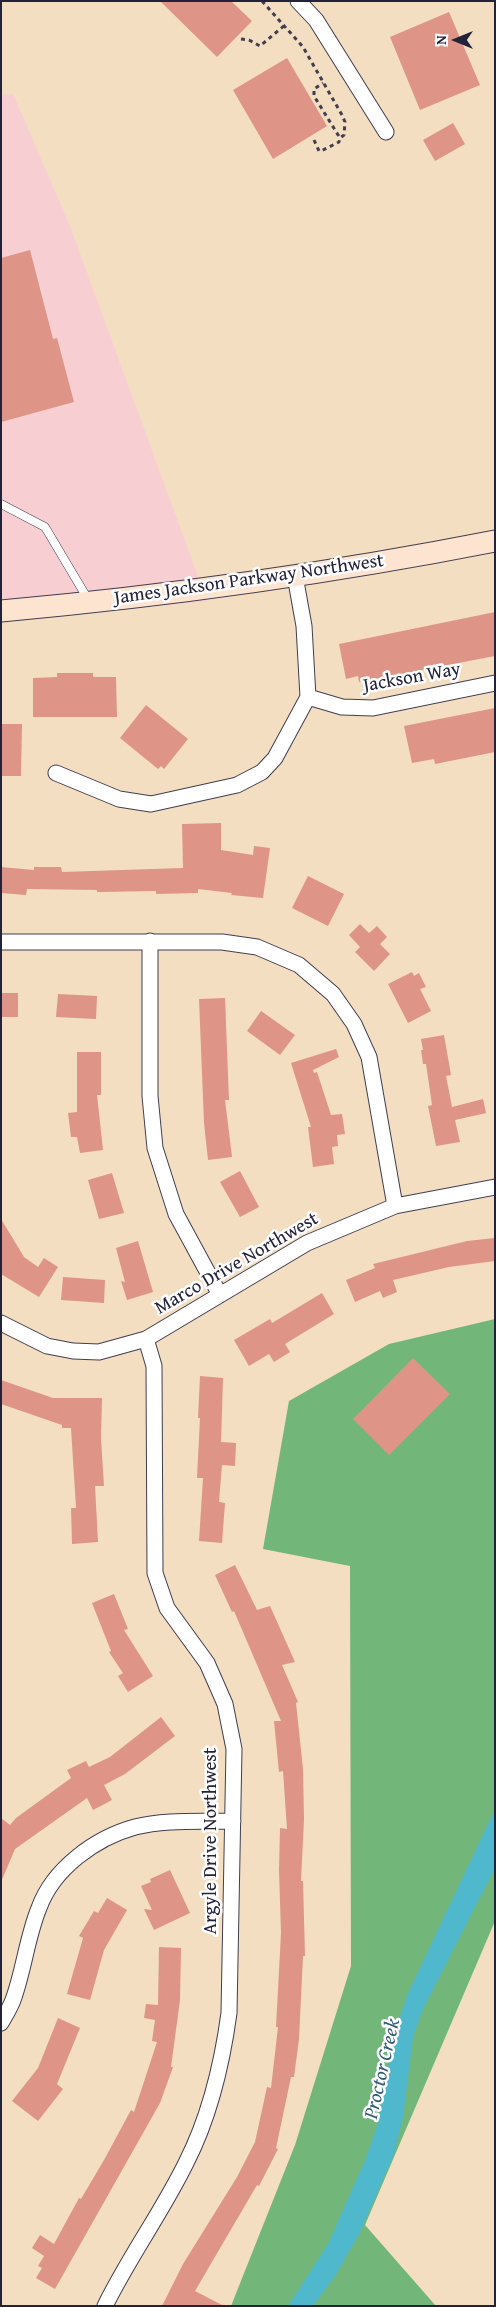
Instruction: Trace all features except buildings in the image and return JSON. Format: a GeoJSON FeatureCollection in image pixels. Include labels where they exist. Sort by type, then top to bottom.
{"type":"FeatureCollection","features":[{"type":"Feature","properties":{"kind":"main road","name":"James Jackson Parkway Northwest"},"geometry":{"type":"LineString","coordinates":[[1,611],[90,603],[295,576],[495,541]]}},
{"type":"Feature","properties":{"kind":"street"},"geometry":{"type":"LineString","coordinates":[[298,1],[316,20],[386,132]]}},
{"type":"Feature","properties":{"kind":"street"},"geometry":{"type":"LineString","coordinates":[[56,773],[119,799],[151,804],[237,785],[262,772],[275,758],[308,697],[304,626],[295,576]]}},
{"type":"Feature","properties":{"kind":"street","name":"Jackson Way"},"geometry":{"type":"LineString","coordinates":[[308,697],[342,707],[373,708],[495,683]]}},
{"type":"Feature","properties":{"kind":"street"},"geometry":{"type":"LineString","coordinates":[[150,941],[150,1096],[155,1148],[176,1214],[220,1295]]}},
{"type":"Feature","properties":{"kind":"street"},"geometry":{"type":"LineString","coordinates":[[1,942],[222,942],[257,947],[299,966],[333,994],[354,1024],[369,1057],[395,1206]]}},
{"type":"Feature","properties":{"kind":"street","name":"Marco Drive Northwest"},"geometry":{"type":"LineString","coordinates":[[1,1324],[47,1346],[73,1351],[99,1352],[146,1339],[307,1243],[395,1206],[495,1187]]}},
{"type":"Feature","properties":{"kind":"street","name":"Argyle Drive Northwest"},"geometry":{"type":"LineString","coordinates":[[105,2306],[186,2162],[212,2099],[224,2053],[229,2013],[234,1749],[225,1704],[206,1663],[167,1608],[155,1573],[154,1366],[146,1339]]}},
{"type":"Feature","properties":{"kind":"street"},"geometry":{"type":"LineString","coordinates":[[1,2024],[13,2000],[39,1907],[54,1881],[70,1863],[102,1840],[135,1827],[159,1824],[233,1821]]}},
{"type":"Feature","properties":{"kind":"lane"},"geometry":{"type":"LineString","coordinates":[[1,504],[45,527],[90,603]]}},
{"type":"Feature","properties":{"kind":"path"},"geometry":{"type":"LineString","coordinates":[[262,1],[303,47],[345,122],[344,135],[340,138],[339,142],[319,151],[314,140]]}},
{"type":"Feature","properties":{"kind":"path"},"geometry":{"type":"LineString","coordinates":[[241,40],[249,40],[260,46],[263,45],[285,25]]}},
{"type":"Feature","properties":{"kind":"path"},"geometry":{"type":"LineString","coordinates":[[323,84],[314,89],[314,96],[340,138]]}},
{"type":"Feature","properties":{"kind":"shaded area"},"geometry":{"type":"Polygon","coordinates":[[[13,94],[70,226],[207,601],[1,623],[1,95],[13,94]]]}},
{"type":"Feature","properties":{"kind":"green space"},"geometry":{"type":"Polygon","coordinates":[[[495,1319],[495,1921],[365,2225],[436,2306],[231,2306],[295,2145],[351,1966],[350,1566],[263,1549],[289,1401],[389,1344],[495,1319]]]}},
{"type":"Feature","properties":{"kind":"water"},"geometry":{"type":"Polygon","coordinates":[[[495,1809],[495,1868],[423,2009],[413,2037],[403,2117],[394,2154],[360,2232],[337,2273],[313,2306],[288,2306],[328,2244],[366,2158],[379,2120],[393,2037],[408,1993],[495,1809]]]}},
{"type":"Feature","properties":{"kind":"water label","name":"Proctor Creek"},"geometry":{"type":"Point","coordinates":[383,2069]}}]}
